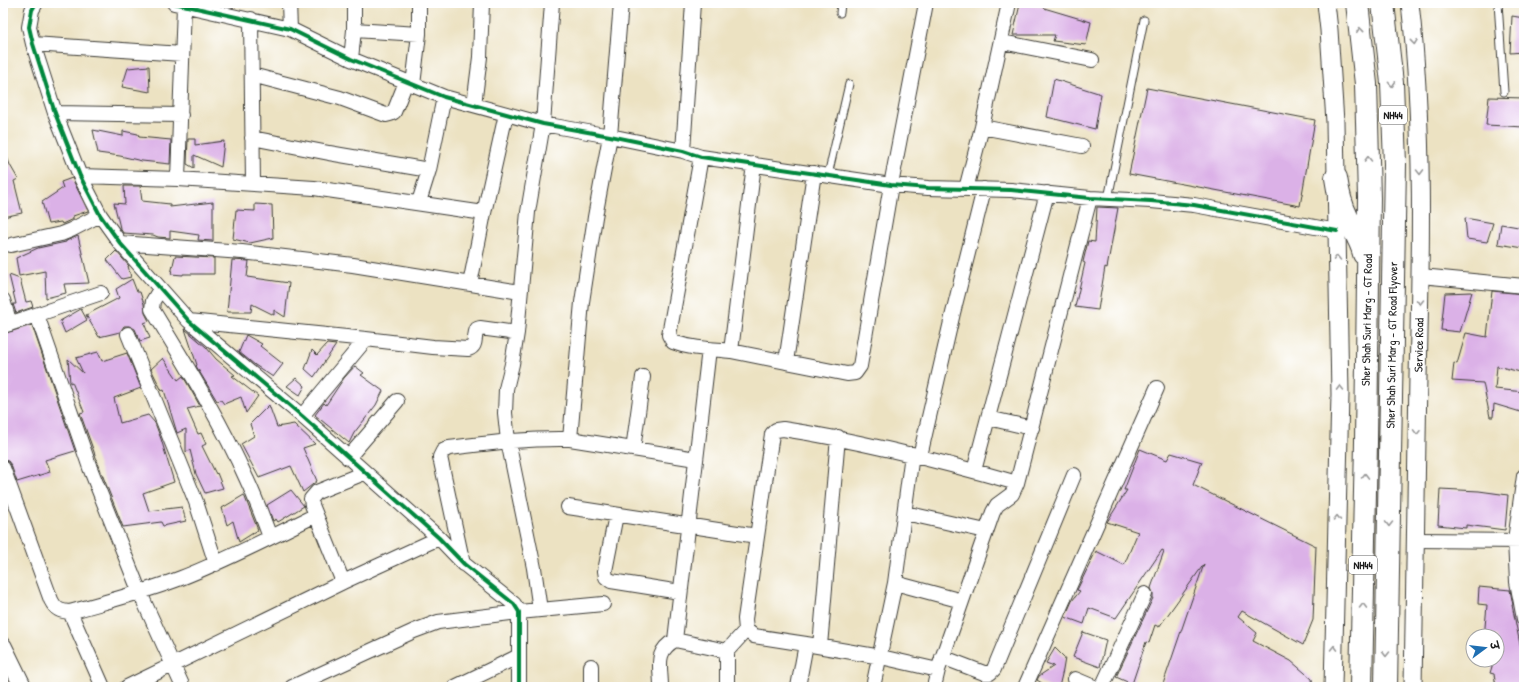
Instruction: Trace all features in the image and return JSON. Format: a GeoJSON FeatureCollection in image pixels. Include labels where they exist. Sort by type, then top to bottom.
{"type":"FeatureCollection","features":[{"type":"Feature","properties":{"kind":"highway","name":"Sher Shah Suri Marg - GT Road"},"geometry":{"type":"LineString","coordinates":[[1358,3],[1366,84],[1369,198],[1361,687]]}},
{"type":"Feature","properties":{"kind":"highway","name":"Sher Shah Suri Marg - GT Road Flyover"},"geometry":{"type":"LineString","coordinates":[[1383,3],[1392,83],[1395,164],[1386,687]]}},
{"type":"Feature","properties":{"kind":"highway"},"geometry":{"type":"LineString","coordinates":[[1336,178],[1342,204],[1363,249],[1367,281]]}},
{"type":"Feature","properties":{"kind":"street"},"geometry":{"type":"LineString","coordinates":[[36,3],[30,18],[33,44],[55,114],[80,176],[100,215],[120,243],[189,321],[302,416],[364,473],[439,538],[464,564],[509,599],[519,612],[519,687]]}},
{"type":"Feature","properties":{"kind":"street"},"geometry":{"type":"LineString","coordinates":[[289,3],[290,28]]}},
{"type":"Feature","properties":{"kind":"street"},"geometry":{"type":"LineString","coordinates":[[351,59],[354,30],[354,3]]}},
{"type":"Feature","properties":{"kind":"street"},"geometry":{"type":"LineString","coordinates":[[252,75],[340,98],[386,115],[390,114],[394,112],[410,83],[420,34],[419,3]]}},
{"type":"Feature","properties":{"kind":"street"},"geometry":{"type":"LineString","coordinates":[[474,105],[480,57],[482,3]]}},
{"type":"Feature","properties":{"kind":"street"},"geometry":{"type":"LineString","coordinates":[[540,610],[534,568],[508,440],[505,413],[506,389],[517,333],[528,212],[543,124],[552,3]]}},
{"type":"Feature","properties":{"kind":"street"},"geometry":{"type":"LineString","coordinates":[[570,440],[582,302],[595,216],[610,136],[621,3]]}},
{"type":"Feature","properties":{"kind":"street"},"geometry":{"type":"LineString","coordinates":[[683,152],[693,3]]}},
{"type":"Feature","properties":{"kind":"street"},"geometry":{"type":"LineString","coordinates":[[701,157],[669,335],[673,342],[709,349],[732,351],[846,374],[855,372],[860,366],[926,3]]}},
{"type":"Feature","properties":{"kind":"street"},"geometry":{"type":"LineString","coordinates":[[966,189],[1002,42],[1009,3]]}},
{"type":"Feature","properties":{"kind":"street"},"geometry":{"type":"LineString","coordinates":[[1326,3],[1335,122],[1340,394],[1333,687]]}},
{"type":"Feature","properties":{"kind":"street","name":"Service Road"},"geometry":{"type":"LineString","coordinates":[[1410,3],[1415,47],[1419,109],[1421,276],[1413,687]]}},
{"type":"Feature","properties":{"kind":"street"},"geometry":{"type":"LineString","coordinates":[[178,179],[182,54],[179,4],[290,28],[351,59],[444,97],[543,124],[610,136],[701,157],[892,185],[1011,190],[1090,198],[1194,205],[1337,231]]}},
{"type":"Feature","properties":{"kind":"street"},"geometry":{"type":"LineString","coordinates":[[251,19],[253,183]]}},
{"type":"Feature","properties":{"kind":"street"},"geometry":{"type":"LineString","coordinates":[[354,30],[420,34]]}},
{"type":"Feature","properties":{"kind":"street"},"geometry":{"type":"LineString","coordinates":[[1002,42],[1092,60]]}},
{"type":"Feature","properties":{"kind":"street"},"geometry":{"type":"LineString","coordinates":[[33,44],[182,54]]}},
{"type":"Feature","properties":{"kind":"street"},"geometry":{"type":"LineString","coordinates":[[419,202],[429,170],[444,97]]}},
{"type":"Feature","properties":{"kind":"street"},"geometry":{"type":"LineString","coordinates":[[55,114],[180,115]]}},
{"type":"Feature","properties":{"kind":"street"},"geometry":{"type":"LineString","coordinates":[[470,284],[506,114]]}},
{"type":"Feature","properties":{"kind":"street"},"geometry":{"type":"LineString","coordinates":[[982,127],[1082,146]]}},
{"type":"Feature","properties":{"kind":"street"},"geometry":{"type":"LineString","coordinates":[[252,138],[429,170]]}},
{"type":"Feature","properties":{"kind":"street"},"geometry":{"type":"LineString","coordinates":[[732,351],[754,164]]}},
{"type":"Feature","properties":{"kind":"street"},"geometry":{"type":"LineString","coordinates":[[786,362],[821,174]]}},
{"type":"Feature","properties":{"kind":"street"},"geometry":{"type":"LineString","coordinates":[[80,176],[178,179],[314,188],[419,202],[484,213]]}},
{"type":"Feature","properties":{"kind":"street"},"geometry":{"type":"LineString","coordinates":[[873,687],[881,657],[896,583],[905,512],[916,455],[984,189]]}},
{"type":"Feature","properties":{"kind":"street"},"geometry":{"type":"LineString","coordinates":[[974,471],[1047,194]]}},
{"type":"Feature","properties":{"kind":"street"},"geometry":{"type":"LineString","coordinates":[[934,687],[940,663],[993,512],[997,505],[1012,494],[1017,483],[1090,198]]}},
{"type":"Feature","properties":{"kind":"street"},"geometry":{"type":"LineString","coordinates":[[11,244],[61,234],[72,230],[100,215]]}},
{"type":"Feature","properties":{"kind":"street"},"geometry":{"type":"LineString","coordinates":[[120,243],[242,252],[353,264],[520,292]]}},
{"type":"Feature","properties":{"kind":"street"},"geometry":{"type":"LineString","coordinates":[[1421,276],[1524,286]]}},
{"type":"Feature","properties":{"kind":"street"},"geometry":{"type":"LineString","coordinates":[[160,290],[153,301],[152,309],[200,389],[234,454],[270,537]]}},
{"type":"Feature","properties":{"kind":"street"},"geometry":{"type":"LineString","coordinates":[[3,300],[7,325],[101,293]]}},
{"type":"Feature","properties":{"kind":"street"},"geometry":{"type":"LineString","coordinates":[[37,315],[90,468],[140,593],[172,666],[183,687]]}},
{"type":"Feature","properties":{"kind":"street"},"geometry":{"type":"LineString","coordinates":[[189,321],[433,347],[472,347],[475,344],[477,329],[480,328],[517,333]]}},
{"type":"Feature","properties":{"kind":"street"},"geometry":{"type":"LineString","coordinates":[[128,334],[196,502],[216,564]]}},
{"type":"Feature","properties":{"kind":"street"},"geometry":{"type":"LineString","coordinates":[[302,416],[366,339]]}},
{"type":"Feature","properties":{"kind":"street"},"geometry":{"type":"LineString","coordinates":[[675,640],[709,349]]}},
{"type":"Feature","properties":{"kind":"street"},"geometry":{"type":"LineString","coordinates":[[633,449],[643,377]]}},
{"type":"Feature","properties":{"kind":"street"},"geometry":{"type":"LineString","coordinates":[[1025,687],[1157,388]]}},
{"type":"Feature","properties":{"kind":"street"},"geometry":{"type":"LineString","coordinates":[[348,458],[397,401]]}},
{"type":"Feature","properties":{"kind":"street"},"geometry":{"type":"LineString","coordinates":[[988,418],[1032,428]]}},
{"type":"Feature","properties":{"kind":"street"},"geometry":{"type":"LineString","coordinates":[[1017,483],[916,455],[838,437],[783,428],[776,430],[772,434],[745,620],[746,630],[754,636],[881,657],[940,663],[990,673],[994,670],[1074,475]]}},
{"type":"Feature","properties":{"kind":"street"},"geometry":{"type":"LineString","coordinates":[[820,646],[838,437]]}},
{"type":"Feature","properties":{"kind":"street"},"geometry":{"type":"LineString","coordinates":[[464,564],[440,457],[443,451],[449,448],[508,440],[542,438],[570,440],[696,459]]}},
{"type":"Feature","properties":{"kind":"street"},"geometry":{"type":"LineString","coordinates":[[3,468],[51,600],[58,610],[70,612],[140,593],[216,564],[316,515]]}},
{"type":"Feature","properties":{"kind":"street"},"geometry":{"type":"LineString","coordinates":[[343,582],[311,499],[317,492],[364,473]]}},
{"type":"Feature","properties":{"kind":"street"},"geometry":{"type":"LineString","coordinates":[[1524,476],[1519,541],[1524,619]]}},
{"type":"Feature","properties":{"kind":"street"},"geometry":{"type":"LineString","coordinates":[[568,507],[757,536]]}},
{"type":"Feature","properties":{"kind":"street"},"geometry":{"type":"LineString","coordinates":[[905,512],[986,531]]}},
{"type":"Feature","properties":{"kind":"street"},"geometry":{"type":"LineString","coordinates":[[616,515],[605,571],[606,577],[611,581],[680,592]]}},
{"type":"Feature","properties":{"kind":"street"},"geometry":{"type":"LineString","coordinates":[[127,687],[343,582],[439,538]]}},
{"type":"Feature","properties":{"kind":"street"},"geometry":{"type":"LineString","coordinates":[[1415,540],[1519,541]]}},
{"type":"Feature","properties":{"kind":"street"},"geometry":{"type":"LineString","coordinates":[[896,583],[962,601]]}},
{"type":"Feature","properties":{"kind":"street"},"geometry":{"type":"LineString","coordinates":[[1102,687],[1145,594]]}},
{"type":"Feature","properties":{"kind":"street"},"geometry":{"type":"LineString","coordinates":[[292,687],[426,626],[449,620],[603,604]]}},
{"type":"Feature","properties":{"kind":"street"},"geometry":{"type":"LineString","coordinates":[[70,612],[103,687]]}},
{"type":"Feature","properties":{"kind":"street"},"geometry":{"type":"LineString","coordinates":[[727,687],[727,651],[746,630]]}},
{"type":"Feature","properties":{"kind":"street"},"geometry":{"type":"LineString","coordinates":[[661,687],[660,653],[665,645],[675,640],[727,651]]}},
{"type":"Feature","properties":{"kind":"street"},"geometry":{"type":"LineString","coordinates":[[798,687],[806,644]]}},
{"type":"Feature","properties":{"kind":"street"},"geometry":{"type":"LineString","coordinates":[[3,646],[23,687]]}},
{"type":"Feature","properties":{"kind":"street"},"geometry":{"type":"LineString","coordinates":[[455,687],[519,656]]}},
{"type":"Feature","properties":{"kind":"street"},"geometry":{"type":"LineString","coordinates":[[591,666],[591,687]]}},
{"type":"Feature","properties":{"kind":"street"},"geometry":{"type":"LineString","coordinates":[[1075,679],[1094,687]]}},
{"type":"Feature","properties":{"kind":"lane"},"geometry":{"type":"LineString","coordinates":[[840,13],[841,3]]}},
{"type":"Feature","properties":{"kind":"lane"},"geometry":{"type":"LineString","coordinates":[[1498,3],[1504,92]]}},
{"type":"Feature","properties":{"kind":"lane"},"geometry":{"type":"LineString","coordinates":[[1108,199],[1144,20]]}},
{"type":"Feature","properties":{"kind":"lane"},"geometry":{"type":"LineString","coordinates":[[821,174],[849,84]]}},
{"type":"Feature","properties":{"kind":"building"},"geometry":{"type":"Polygon","coordinates":[[[1020,4],[1044,6],[1044,8],[1091,22],[1086,45],[1053,41],[1055,35],[1013,35],[1020,4]]]}},
{"type":"Feature","properties":{"kind":"building"},"geometry":{"type":"Polygon","coordinates":[[[1512,16],[1524,18],[1524,52],[1510,53],[1512,16]]]}},
{"type":"Feature","properties":{"kind":"building"},"geometry":{"type":"Polygon","coordinates":[[[149,66],[150,92],[122,87],[128,68],[149,66]]]}},
{"type":"Feature","properties":{"kind":"building"},"geometry":{"type":"Polygon","coordinates":[[[1054,79],[1101,94],[1095,129],[1047,117],[1054,79]]]}},
{"type":"Feature","properties":{"kind":"building"},"geometry":{"type":"Polygon","coordinates":[[[1147,88],[1315,120],[1300,206],[1129,174],[1147,88]]]}},
{"type":"Feature","properties":{"kind":"building"},"geometry":{"type":"Polygon","coordinates":[[[1489,97],[1524,98],[1524,127],[1486,125],[1489,97]]]}},
{"type":"Feature","properties":{"kind":"building"},"geometry":{"type":"Polygon","coordinates":[[[93,130],[123,136],[123,131],[138,134],[139,137],[171,140],[170,164],[142,161],[98,153],[93,130]]]}},
{"type":"Feature","properties":{"kind":"building"},"geometry":{"type":"Polygon","coordinates":[[[188,139],[195,139],[195,145],[224,141],[221,167],[194,155],[194,168],[187,164],[188,139]]]}},
{"type":"Feature","properties":{"kind":"building"},"geometry":{"type":"Polygon","coordinates":[[[3,154],[6,154],[18,179],[14,181],[22,213],[3,217],[3,154]]]}},
{"type":"Feature","properties":{"kind":"building"},"geometry":{"type":"Polygon","coordinates":[[[72,178],[88,211],[73,216],[73,219],[62,224],[61,222],[48,224],[42,202],[63,188],[61,182],[72,178]]]}},
{"type":"Feature","properties":{"kind":"building"},"geometry":{"type":"Polygon","coordinates":[[[124,186],[140,186],[142,201],[170,204],[170,207],[213,202],[213,241],[198,240],[199,235],[170,231],[170,238],[123,233],[120,228],[114,203],[125,204],[124,186]]]}},
{"type":"Feature","properties":{"kind":"building"},"geometry":{"type":"Polygon","coordinates":[[[255,204],[272,205],[273,238],[250,243],[233,239],[236,210],[255,211],[255,204]]]}},
{"type":"Feature","properties":{"kind":"building"},"geometry":{"type":"Polygon","coordinates":[[[1097,207],[1118,208],[1107,268],[1105,267],[1098,310],[1075,307],[1085,263],[1083,262],[1088,241],[1095,242],[1097,207]]]}},
{"type":"Feature","properties":{"kind":"building"},"geometry":{"type":"Polygon","coordinates":[[[1465,218],[1493,223],[1487,242],[1467,239],[1465,218]]]}},
{"type":"Feature","properties":{"kind":"building"},"geometry":{"type":"Polygon","coordinates":[[[1501,224],[1524,228],[1524,248],[1498,244],[1501,224]]]}},
{"type":"Feature","properties":{"kind":"building"},"geometry":{"type":"Polygon","coordinates":[[[78,236],[89,283],[64,284],[66,293],[46,298],[45,271],[19,276],[16,258],[38,248],[66,242],[78,236]]]}},
{"type":"Feature","properties":{"kind":"building"},"geometry":{"type":"Polygon","coordinates":[[[116,251],[129,266],[131,277],[122,279],[107,260],[116,251]]]}},
{"type":"Feature","properties":{"kind":"building"},"geometry":{"type":"Polygon","coordinates":[[[175,256],[214,258],[214,274],[171,274],[175,256]]]}},
{"type":"Feature","properties":{"kind":"building"},"geometry":{"type":"Polygon","coordinates":[[[232,260],[249,261],[247,277],[289,283],[285,317],[274,310],[274,315],[252,304],[251,312],[227,312],[232,260]]]}},
{"type":"Feature","properties":{"kind":"building"},"geometry":{"type":"Polygon","coordinates":[[[9,275],[20,279],[26,302],[31,301],[33,307],[16,313],[13,304],[16,304],[9,275]]]}},
{"type":"Feature","properties":{"kind":"building"},"geometry":{"type":"Polygon","coordinates":[[[132,279],[137,292],[140,292],[144,304],[145,313],[149,321],[144,323],[150,338],[140,341],[135,329],[129,326],[124,326],[120,332],[99,337],[86,315],[119,298],[116,289],[132,279]]]}},
{"type":"Feature","properties":{"kind":"building"},"geometry":{"type":"Polygon","coordinates":[[[1492,291],[1524,294],[1524,373],[1497,366],[1495,389],[1524,392],[1524,413],[1494,404],[1493,417],[1490,417],[1483,383],[1452,381],[1454,363],[1457,364],[1466,333],[1487,337],[1492,291]]]}},
{"type":"Feature","properties":{"kind":"building"},"geometry":{"type":"Polygon","coordinates":[[[1472,292],[1460,332],[1441,330],[1445,293],[1472,292]]]}},
{"type":"Feature","properties":{"kind":"building"},"geometry":{"type":"Polygon","coordinates":[[[81,309],[87,320],[65,333],[60,321],[81,309]]]}},
{"type":"Feature","properties":{"kind":"building"},"geometry":{"type":"Polygon","coordinates":[[[32,325],[75,451],[45,460],[50,472],[17,482],[11,465],[8,461],[3,460],[3,334],[32,325]]]}},
{"type":"Feature","properties":{"kind":"building"},"geometry":{"type":"Polygon","coordinates":[[[185,329],[235,375],[232,376],[258,396],[246,413],[241,397],[224,404],[221,400],[217,401],[196,366],[197,365],[185,329]]]}},
{"type":"Feature","properties":{"kind":"building"},"geometry":{"type":"Polygon","coordinates":[[[246,335],[262,344],[260,346],[283,364],[273,377],[239,352],[246,335]]]}},
{"type":"Feature","properties":{"kind":"building"},"geometry":{"type":"Polygon","coordinates":[[[327,344],[336,345],[314,377],[305,369],[312,350],[317,355],[327,344]]]}},
{"type":"Feature","properties":{"kind":"building"},"geometry":{"type":"Polygon","coordinates":[[[98,352],[102,361],[127,353],[141,388],[114,398],[120,423],[148,415],[155,423],[161,439],[174,482],[143,493],[149,511],[182,507],[186,521],[163,526],[161,522],[123,527],[80,413],[84,412],[72,382],[70,383],[68,359],[83,373],[76,358],[98,352]]]}},
{"type":"Feature","properties":{"kind":"building"},"geometry":{"type":"Polygon","coordinates":[[[163,358],[178,380],[183,376],[200,406],[187,409],[198,434],[201,433],[206,444],[202,446],[216,474],[217,473],[223,488],[205,493],[196,474],[190,450],[186,452],[186,429],[177,433],[164,390],[162,391],[151,369],[163,358]]]}},
{"type":"Feature","properties":{"kind":"building"},"geometry":{"type":"Polygon","coordinates":[[[355,366],[364,373],[361,375],[383,391],[376,405],[354,433],[349,443],[315,415],[324,403],[326,405],[344,378],[355,366]]]}},
{"type":"Feature","properties":{"kind":"building"},"geometry":{"type":"Polygon","coordinates":[[[296,378],[305,386],[300,395],[287,386],[296,378]]]}},
{"type":"Feature","properties":{"kind":"building"},"geometry":{"type":"Polygon","coordinates":[[[269,405],[277,427],[294,424],[315,444],[303,448],[317,481],[303,492],[291,466],[259,478],[241,444],[254,436],[250,424],[269,405]]]}},
{"type":"Feature","properties":{"kind":"building"},"geometry":{"type":"Polygon","coordinates":[[[1140,449],[1167,460],[1171,453],[1202,462],[1193,485],[1316,546],[1313,620],[1303,645],[1242,611],[1238,617],[1257,633],[1253,641],[1291,661],[1312,679],[1313,687],[1300,685],[1298,687],[1162,687],[1204,564],[1159,627],[1155,625],[1149,643],[1146,642],[1132,684],[1116,677],[1153,598],[1151,588],[1164,551],[1162,550],[1116,618],[1089,608],[1084,624],[1065,617],[1072,601],[1080,591],[1077,590],[1096,551],[1124,565],[1138,532],[1107,522],[1127,490],[1124,490],[1140,449]]]}},
{"type":"Feature","properties":{"kind":"building"},"geometry":{"type":"Polygon","coordinates":[[[1440,489],[1479,491],[1508,495],[1505,530],[1466,525],[1466,528],[1438,525],[1440,489]]]}},
{"type":"Feature","properties":{"kind":"building"},"geometry":{"type":"Polygon","coordinates":[[[291,490],[304,506],[278,522],[276,519],[273,521],[267,505],[291,490]]]}},
{"type":"Feature","properties":{"kind":"building"},"geometry":{"type":"Polygon","coordinates":[[[244,495],[258,530],[239,542],[233,521],[227,525],[222,508],[244,495]]]}},
{"type":"Feature","properties":{"kind":"building"},"geometry":{"type":"Polygon","coordinates":[[[1479,587],[1510,590],[1524,664],[1524,687],[1496,687],[1494,674],[1490,673],[1492,668],[1505,668],[1505,628],[1485,628],[1487,605],[1478,604],[1479,587]]]}},
{"type":"Feature","properties":{"kind":"building"},"geometry":{"type":"Polygon","coordinates":[[[1083,632],[1106,640],[1100,667],[1073,657],[1083,632]]]}},
{"type":"Feature","properties":{"kind":"building"},"geometry":{"type":"Polygon","coordinates":[[[1055,648],[1065,658],[1063,670],[1059,687],[1048,687],[1037,680],[1039,676],[1054,666],[1046,663],[1055,648]]]}},
{"type":"Feature","properties":{"kind":"cycle path"},"geometry":{"type":"LineString","coordinates":[[36,3],[32,10],[29,27],[33,44],[55,113],[80,176],[100,215],[120,243],[189,321],[302,416],[439,538],[464,564],[514,604],[519,612],[519,687]]}},
{"type":"Feature","properties":{"kind":"cycle path"},"geometry":{"type":"LineString","coordinates":[[174,3],[290,29],[351,59],[444,97],[543,124],[683,151],[701,157],[891,185],[928,188],[1011,190],[1090,198],[1194,205],[1337,231]]}}]}
